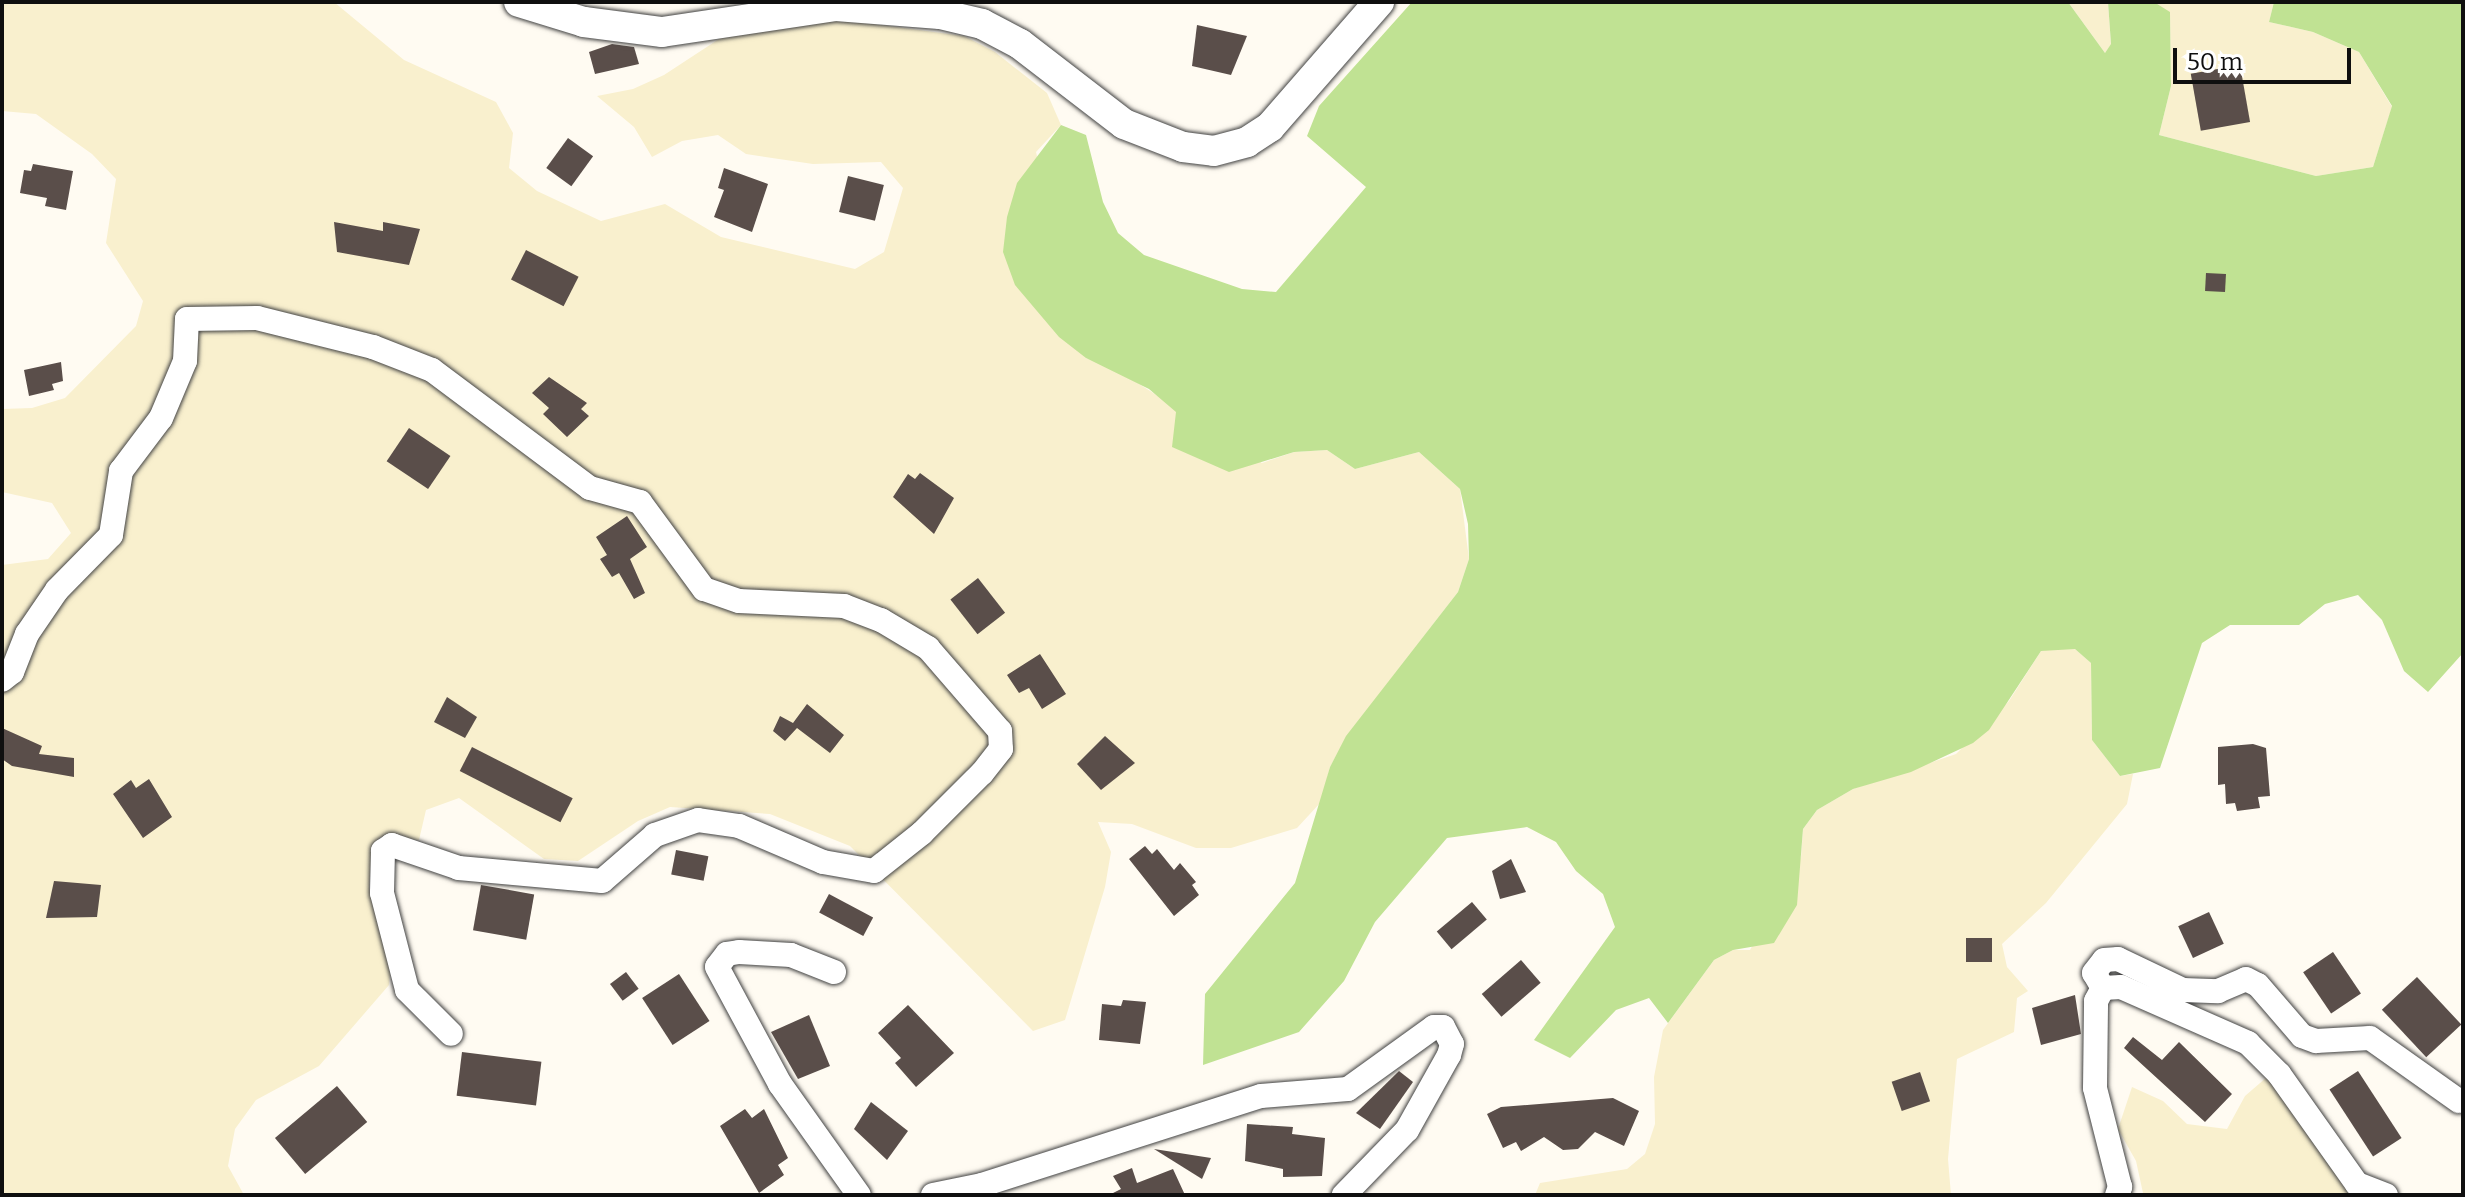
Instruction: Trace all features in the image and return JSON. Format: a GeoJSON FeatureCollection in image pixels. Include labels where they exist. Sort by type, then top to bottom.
{"type":"FeatureCollection","features":[{"type":"Feature","properties":{"kind":"street"},"geometry":{"type":"LineString","coordinates":[[519,2],[584,22],[662,32],[836,6],[940,14],[982,24],[1020,44],[1124,124],[1183,147],[1214,151],[1247,142],[1270,127],[1379,2]]}},
{"type":"Feature","properties":{"kind":"street"},"geometry":{"type":"LineString","coordinates":[[2,680],[12,672],[27,634],[57,590],[111,535],[121,471],[161,418],[185,361],[187,319],[257,318],[373,347],[432,370],[590,488],[640,502],[704,589],[739,601],[844,606],[881,620],[928,648],[1000,731],[1001,749],[982,773],[922,833],[874,871],[823,862],[739,826],[698,820],[655,835],[602,881],[561,881],[459,868],[392,845],[383,851],[382,893],[407,990],[451,1034]]}},
{"type":"Feature","properties":{"kind":"street"},"geometry":{"type":"LineString","coordinates":[[834,972],[791,955],[739,952],[727,954],[717,967],[780,1084],[859,1195]]}},
{"type":"Feature","properties":{"kind":"street"},"geometry":{"type":"LineString","coordinates":[[2103,988],[2094,973],[2104,960],[2118,959],[2183,990],[2218,991],[2246,979],[2258,985],[2302,1036],[2316,1041],[2370,1038],[2459,1101]]}},
{"type":"Feature","properties":{"kind":"street"},"geometry":{"type":"LineString","coordinates":[[2103,988],[2121,987],[2248,1043],[2279,1074],[2357,1184],[2386,1195]]}},
{"type":"Feature","properties":{"kind":"street"},"geometry":{"type":"LineString","coordinates":[[2103,988],[2096,1001],[2095,1088],[2117,1195]]}},
{"type":"Feature","properties":{"kind":"street"},"geometry":{"type":"LineString","coordinates":[[933,1195],[982,1185],[1261,1096],[1348,1089],[1423,1034],[1443,1027],[1452,1044],[1449,1055],[1407,1130],[1344,1195]]}},
{"type":"Feature","properties":{"kind":"shaded area"},"geometry":{"type":"Polygon","coordinates":[[[2,2],[334,2],[404,60],[496,102],[513,133],[509,168],[537,191],[601,221],[665,204],[721,237],[855,269],[884,252],[903,188],[881,162],[813,164],[746,154],[718,135],[682,141],[652,157],[634,127],[597,96],[633,89],[664,75],[722,37],[822,17],[964,36],[995,52],[1047,93],[1061,125],[1036,152],[1086,358],[1119,371],[1262,463],[1294,452],[1327,450],[1355,469],[1419,452],[1460,489],[1469,559],[1458,592],[1347,736],[1330,767],[1321,802],[1297,828],[1231,848],[1196,848],[1132,824],[1098,822],[1111,852],[1105,887],[1065,1020],[1033,1031],[850,846],[770,814],[670,807],[638,821],[578,861],[544,859],[459,798],[426,810],[419,840],[380,837],[372,852],[369,888],[392,952],[389,985],[319,1066],[256,1100],[235,1129],[228,1166],[244,1195],[2,1195],[2,565],[48,559],[71,533],[52,503],[2,492],[2,409],[32,408],[65,398],[136,326],[143,301],[106,243],[116,179],[92,154],[36,114],[2,111],[2,2]]]}},
{"type":"Feature","properties":{"kind":"shaded area"},"geometry":{"type":"Polygon","coordinates":[[[2068,2],[2108,2],[2111,45],[2105,53],[2068,2]]]}},
{"type":"Feature","properties":{"kind":"shaded area"},"geometry":{"type":"Polygon","coordinates":[[[2154,2],[2274,2],[2269,22],[2313,32],[2359,52],[2392,107],[2373,167],[2316,176],[2159,135],[2171,86],[2170,13],[2154,2]]]}},
{"type":"Feature","properties":{"kind":"shaded area"},"geometry":{"type":"Polygon","coordinates":[[[2061,646],[2075,649],[2091,663],[2092,740],[2120,776],[2133,774],[2127,804],[2046,903],[2002,944],[2007,967],[2028,991],[2017,998],[2014,1032],[1957,1059],[1948,1159],[1951,1195],[1535,1195],[1540,1183],[1627,1169],[1645,1154],[1655,1124],[1654,1077],[1663,1030],[1714,960],[1733,950],[1750,950],[1801,857],[1803,829],[1817,810],[1853,789],[1956,754],[2009,701],[2041,651],[2061,646]]]}},
{"type":"Feature","properties":{"kind":"shaded area"},"geometry":{"type":"Polygon","coordinates":[[[2267,1077],[2354,1195],[2143,1193],[2136,1161],[2118,1129],[2132,1087],[2163,1101],[2187,1124],[2227,1129],[2245,1096],[2267,1077]]]}},
{"type":"Feature","properties":{"kind":"green space"},"geometry":{"type":"Polygon","coordinates":[[[1412,2],[2068,2],[2105,53],[2111,44],[2108,2],[2154,2],[2170,12],[2171,86],[2159,135],[2316,176],[2373,167],[2392,106],[2359,52],[2313,32],[2269,22],[2274,2],[2463,2],[2463,653],[2428,692],[2404,671],[2382,620],[2358,595],[2325,604],[2299,625],[2230,625],[2202,643],[2160,768],[2120,776],[2092,740],[2091,663],[2075,649],[2041,651],[1989,730],[1973,743],[1911,772],[1853,789],[1817,810],[1803,829],[1797,905],[1774,943],[1733,950],[1714,960],[1668,1023],[1649,998],[1616,1010],[1570,1058],[1534,1040],[1615,927],[1603,894],[1576,871],[1556,842],[1527,827],[1447,838],[1375,922],[1344,981],[1299,1032],[1203,1065],[1205,994],[1295,883],[1330,767],[1346,736],[1458,592],[1469,559],[1468,524],[1460,489],[1419,452],[1355,469],[1327,450],[1294,452],[1229,472],[1172,447],[1176,412],[1149,389],[1086,358],[1059,337],[1015,285],[1003,252],[1007,217],[1017,183],[1061,125],[1086,135],[1103,202],[1118,233],[1144,255],[1242,289],[1276,292],[1366,187],[1307,136],[1319,106],[1412,2]]]}},
{"type":"Feature","properties":{"kind":"building"},"geometry":{"type":"Polygon","coordinates":[[[1197,25],[1247,36],[1231,75],[1192,66],[1197,25]]]}},
{"type":"Feature","properties":{"kind":"building"},"geometry":{"type":"Polygon","coordinates":[[[612,44],[634,47],[639,64],[595,74],[589,52],[612,44]]]}},
{"type":"Feature","properties":{"kind":"building"},"geometry":{"type":"Polygon","coordinates":[[[2240,65],[2250,122],[2201,131],[2191,74],[2240,65]]]}},
{"type":"Feature","properties":{"kind":"building"},"geometry":{"type":"Polygon","coordinates":[[[568,138],[593,156],[571,186],[546,168],[568,138]]]}},
{"type":"Feature","properties":{"kind":"building"},"geometry":{"type":"Polygon","coordinates":[[[33,164],[73,171],[66,210],[45,206],[47,198],[20,193],[24,170],[31,171],[33,164]]]}},
{"type":"Feature","properties":{"kind":"building"},"geometry":{"type":"Polygon","coordinates":[[[724,168],[768,184],[752,232],[714,217],[724,190],[718,188],[724,168]]]}},
{"type":"Feature","properties":{"kind":"building"},"geometry":{"type":"Polygon","coordinates":[[[848,176],[884,185],[875,221],[839,212],[848,176]]]}},
{"type":"Feature","properties":{"kind":"building"},"geometry":{"type":"Polygon","coordinates":[[[334,222],[383,231],[383,222],[420,229],[409,265],[337,252],[334,222]]]}},
{"type":"Feature","properties":{"kind":"building"},"geometry":{"type":"Polygon","coordinates":[[[526,250],[579,277],[564,306],[511,279],[526,250]]]}},
{"type":"Feature","properties":{"kind":"building"},"geometry":{"type":"Polygon","coordinates":[[[2206,273],[2226,274],[2225,292],[2205,291],[2206,273]]]}},
{"type":"Feature","properties":{"kind":"building"},"geometry":{"type":"Polygon","coordinates":[[[61,362],[63,381],[52,384],[54,390],[29,396],[24,370],[61,362]]]}},
{"type":"Feature","properties":{"kind":"building"},"geometry":{"type":"Polygon","coordinates":[[[549,377],[587,403],[581,409],[589,416],[567,437],[543,414],[549,408],[532,393],[549,377]]]}},
{"type":"Feature","properties":{"kind":"building"},"geometry":{"type":"Polygon","coordinates":[[[409,428],[450,456],[428,489],[387,461],[409,428]]]}},
{"type":"Feature","properties":{"kind":"building"},"geometry":{"type":"Polygon","coordinates":[[[920,473],[954,498],[934,534],[893,497],[908,474],[915,479],[920,473]]]}},
{"type":"Feature","properties":{"kind":"building"},"geometry":{"type":"Polygon","coordinates":[[[627,516],[647,547],[630,559],[645,593],[634,599],[619,573],[612,577],[600,559],[607,555],[596,537],[627,516]]]}},
{"type":"Feature","properties":{"kind":"building"},"geometry":{"type":"Polygon","coordinates":[[[978,578],[1005,613],[978,634],[950,600],[978,578]]]}},
{"type":"Feature","properties":{"kind":"building"},"geometry":{"type":"Polygon","coordinates":[[[1040,654],[1066,694],[1042,709],[1029,688],[1019,693],[1007,675],[1040,654]]]}},
{"type":"Feature","properties":{"kind":"building"},"geometry":{"type":"Polygon","coordinates":[[[447,697],[477,717],[465,738],[434,722],[447,697]]]}},
{"type":"Feature","properties":{"kind":"building"},"geometry":{"type":"Polygon","coordinates":[[[807,704],[844,735],[830,753],[797,728],[785,741],[773,731],[780,716],[793,723],[807,704]]]}},
{"type":"Feature","properties":{"kind":"building"},"geometry":{"type":"Polygon","coordinates":[[[2,728],[42,746],[39,754],[74,758],[74,777],[12,766],[2,759],[2,728]]]}},
{"type":"Feature","properties":{"kind":"building"},"geometry":{"type":"Polygon","coordinates":[[[1105,736],[1135,763],[1101,790],[1077,764],[1105,736]]]}},
{"type":"Feature","properties":{"kind":"building"},"geometry":{"type":"Polygon","coordinates":[[[2253,744],[2266,748],[2270,796],[2258,797],[2260,808],[2237,811],[2235,803],[2226,804],[2225,784],[2218,785],[2218,747],[2253,744]]]}},
{"type":"Feature","properties":{"kind":"building"},"geometry":{"type":"Polygon","coordinates":[[[472,747],[573,798],[560,822],[460,771],[472,747]]]}},
{"type":"Feature","properties":{"kind":"building"},"geometry":{"type":"Polygon","coordinates":[[[149,779],[172,817],[143,838],[113,794],[131,780],[136,788],[149,779]]]}},
{"type":"Feature","properties":{"kind":"building"},"geometry":{"type":"Polygon","coordinates":[[[1145,846],[1152,854],[1157,849],[1174,870],[1180,863],[1196,882],[1192,885],[1199,895],[1174,916],[1129,859],[1145,846]]]}},
{"type":"Feature","properties":{"kind":"building"},"geometry":{"type":"Polygon","coordinates":[[[676,850],[708,856],[704,881],[671,875],[676,850]]]}},
{"type":"Feature","properties":{"kind":"building"},"geometry":{"type":"Polygon","coordinates":[[[1511,859],[1526,892],[1500,899],[1492,871],[1511,859]]]}},
{"type":"Feature","properties":{"kind":"building"},"geometry":{"type":"Polygon","coordinates":[[[54,881],[101,885],[97,917],[46,918],[54,881]]]}},
{"type":"Feature","properties":{"kind":"building"},"geometry":{"type":"Polygon","coordinates":[[[481,885],[534,894],[526,940],[473,930],[481,885]]]}},
{"type":"Feature","properties":{"kind":"building"},"geometry":{"type":"Polygon","coordinates":[[[829,894],[873,917],[863,936],[819,913],[829,894]]]}},
{"type":"Feature","properties":{"kind":"building"},"geometry":{"type":"Polygon","coordinates":[[[1472,902],[1487,920],[1452,949],[1437,932],[1472,902]]]}},
{"type":"Feature","properties":{"kind":"building"},"geometry":{"type":"Polygon","coordinates":[[[2209,912],[2224,944],[2193,958],[2178,926],[2209,912]]]}},
{"type":"Feature","properties":{"kind":"building"},"geometry":{"type":"Polygon","coordinates":[[[1966,938],[1992,938],[1992,962],[1966,962],[1966,938]]]}},
{"type":"Feature","properties":{"kind":"building"},"geometry":{"type":"Polygon","coordinates":[[[2333,952],[2361,993],[2331,1014],[2303,972],[2333,952]]]}},
{"type":"Feature","properties":{"kind":"building"},"geometry":{"type":"Polygon","coordinates":[[[1521,960],[1541,983],[1501,1017],[1482,994],[1521,960]]]}},
{"type":"Feature","properties":{"kind":"building"},"geometry":{"type":"Polygon","coordinates":[[[626,972],[639,989],[623,1001],[610,984],[626,972]]]}},
{"type":"Feature","properties":{"kind":"building"},"geometry":{"type":"Polygon","coordinates":[[[679,974],[709,1021],[673,1045],[642,998],[679,974]]]}},
{"type":"Feature","properties":{"kind":"building"},"geometry":{"type":"Polygon","coordinates":[[[2417,977],[2461,1025],[2426,1057],[2382,1010],[2417,977]]]}},
{"type":"Feature","properties":{"kind":"building"},"geometry":{"type":"Polygon","coordinates":[[[2075,995],[2081,1034],[2041,1045],[2032,1008],[2075,995]]]}},
{"type":"Feature","properties":{"kind":"building"},"geometry":{"type":"Polygon","coordinates":[[[1123,1000],[1146,1002],[1140,1044],[1099,1040],[1102,1004],[1121,1006],[1123,1000]]]}},
{"type":"Feature","properties":{"kind":"building"},"geometry":{"type":"Polygon","coordinates":[[[908,1005],[954,1053],[916,1087],[895,1063],[901,1058],[878,1033],[908,1005]]]}},
{"type":"Feature","properties":{"kind":"building"},"geometry":{"type":"Polygon","coordinates":[[[809,1015],[830,1066],[798,1079],[771,1032],[809,1015]]]}},
{"type":"Feature","properties":{"kind":"building"},"geometry":{"type":"Polygon","coordinates":[[[2133,1037],[2162,1060],[2179,1042],[2232,1094],[2205,1122],[2124,1048],[2133,1037]]]}},
{"type":"Feature","properties":{"kind":"building"},"geometry":{"type":"Polygon","coordinates":[[[462,1052],[541,1062],[536,1105],[457,1096],[462,1052]]]}},
{"type":"Feature","properties":{"kind":"building"},"geometry":{"type":"Polygon","coordinates":[[[1399,1071],[1413,1082],[1380,1129],[1356,1113],[1399,1071]]]}},
{"type":"Feature","properties":{"kind":"building"},"geometry":{"type":"Polygon","coordinates":[[[2358,1071],[2402,1138],[2373,1157],[2329,1090],[2358,1071]]]}},
{"type":"Feature","properties":{"kind":"building"},"geometry":{"type":"Polygon","coordinates":[[[1920,1072],[1930,1101],[1902,1111],[1892,1082],[1920,1072]]]}},
{"type":"Feature","properties":{"kind":"building"},"geometry":{"type":"Polygon","coordinates":[[[337,1086],[367,1122],[305,1174],[275,1138],[337,1086]]]}},
{"type":"Feature","properties":{"kind":"building"},"geometry":{"type":"Polygon","coordinates":[[[1613,1098],[1639,1111],[1624,1146],[1595,1132],[1578,1149],[1563,1150],[1544,1137],[1521,1151],[1516,1142],[1503,1148],[1487,1114],[1501,1107],[1613,1098]]]}},
{"type":"Feature","properties":{"kind":"building"},"geometry":{"type":"Polygon","coordinates":[[[871,1102],[908,1131],[887,1160],[854,1129],[871,1102]]]}},
{"type":"Feature","properties":{"kind":"building"},"geometry":{"type":"Polygon","coordinates":[[[745,1109],[752,1118],[764,1109],[788,1158],[778,1165],[784,1175],[759,1193],[720,1126],[745,1109]]]}},
{"type":"Feature","properties":{"kind":"building"},"geometry":{"type":"Polygon","coordinates":[[[1247,1124],[1293,1127],[1292,1134],[1325,1138],[1322,1176],[1283,1177],[1283,1169],[1245,1161],[1247,1124]]]}},
{"type":"Feature","properties":{"kind":"building"},"geometry":{"type":"Polygon","coordinates":[[[1154,1149],[1211,1158],[1202,1179],[1154,1149]]]}},
{"type":"Feature","properties":{"kind":"building"},"geometry":{"type":"Polygon","coordinates":[[[1132,1168],[1137,1183],[1173,1169],[1185,1195],[1109,1195],[1121,1189],[1113,1176],[1132,1168]]]}}]}
